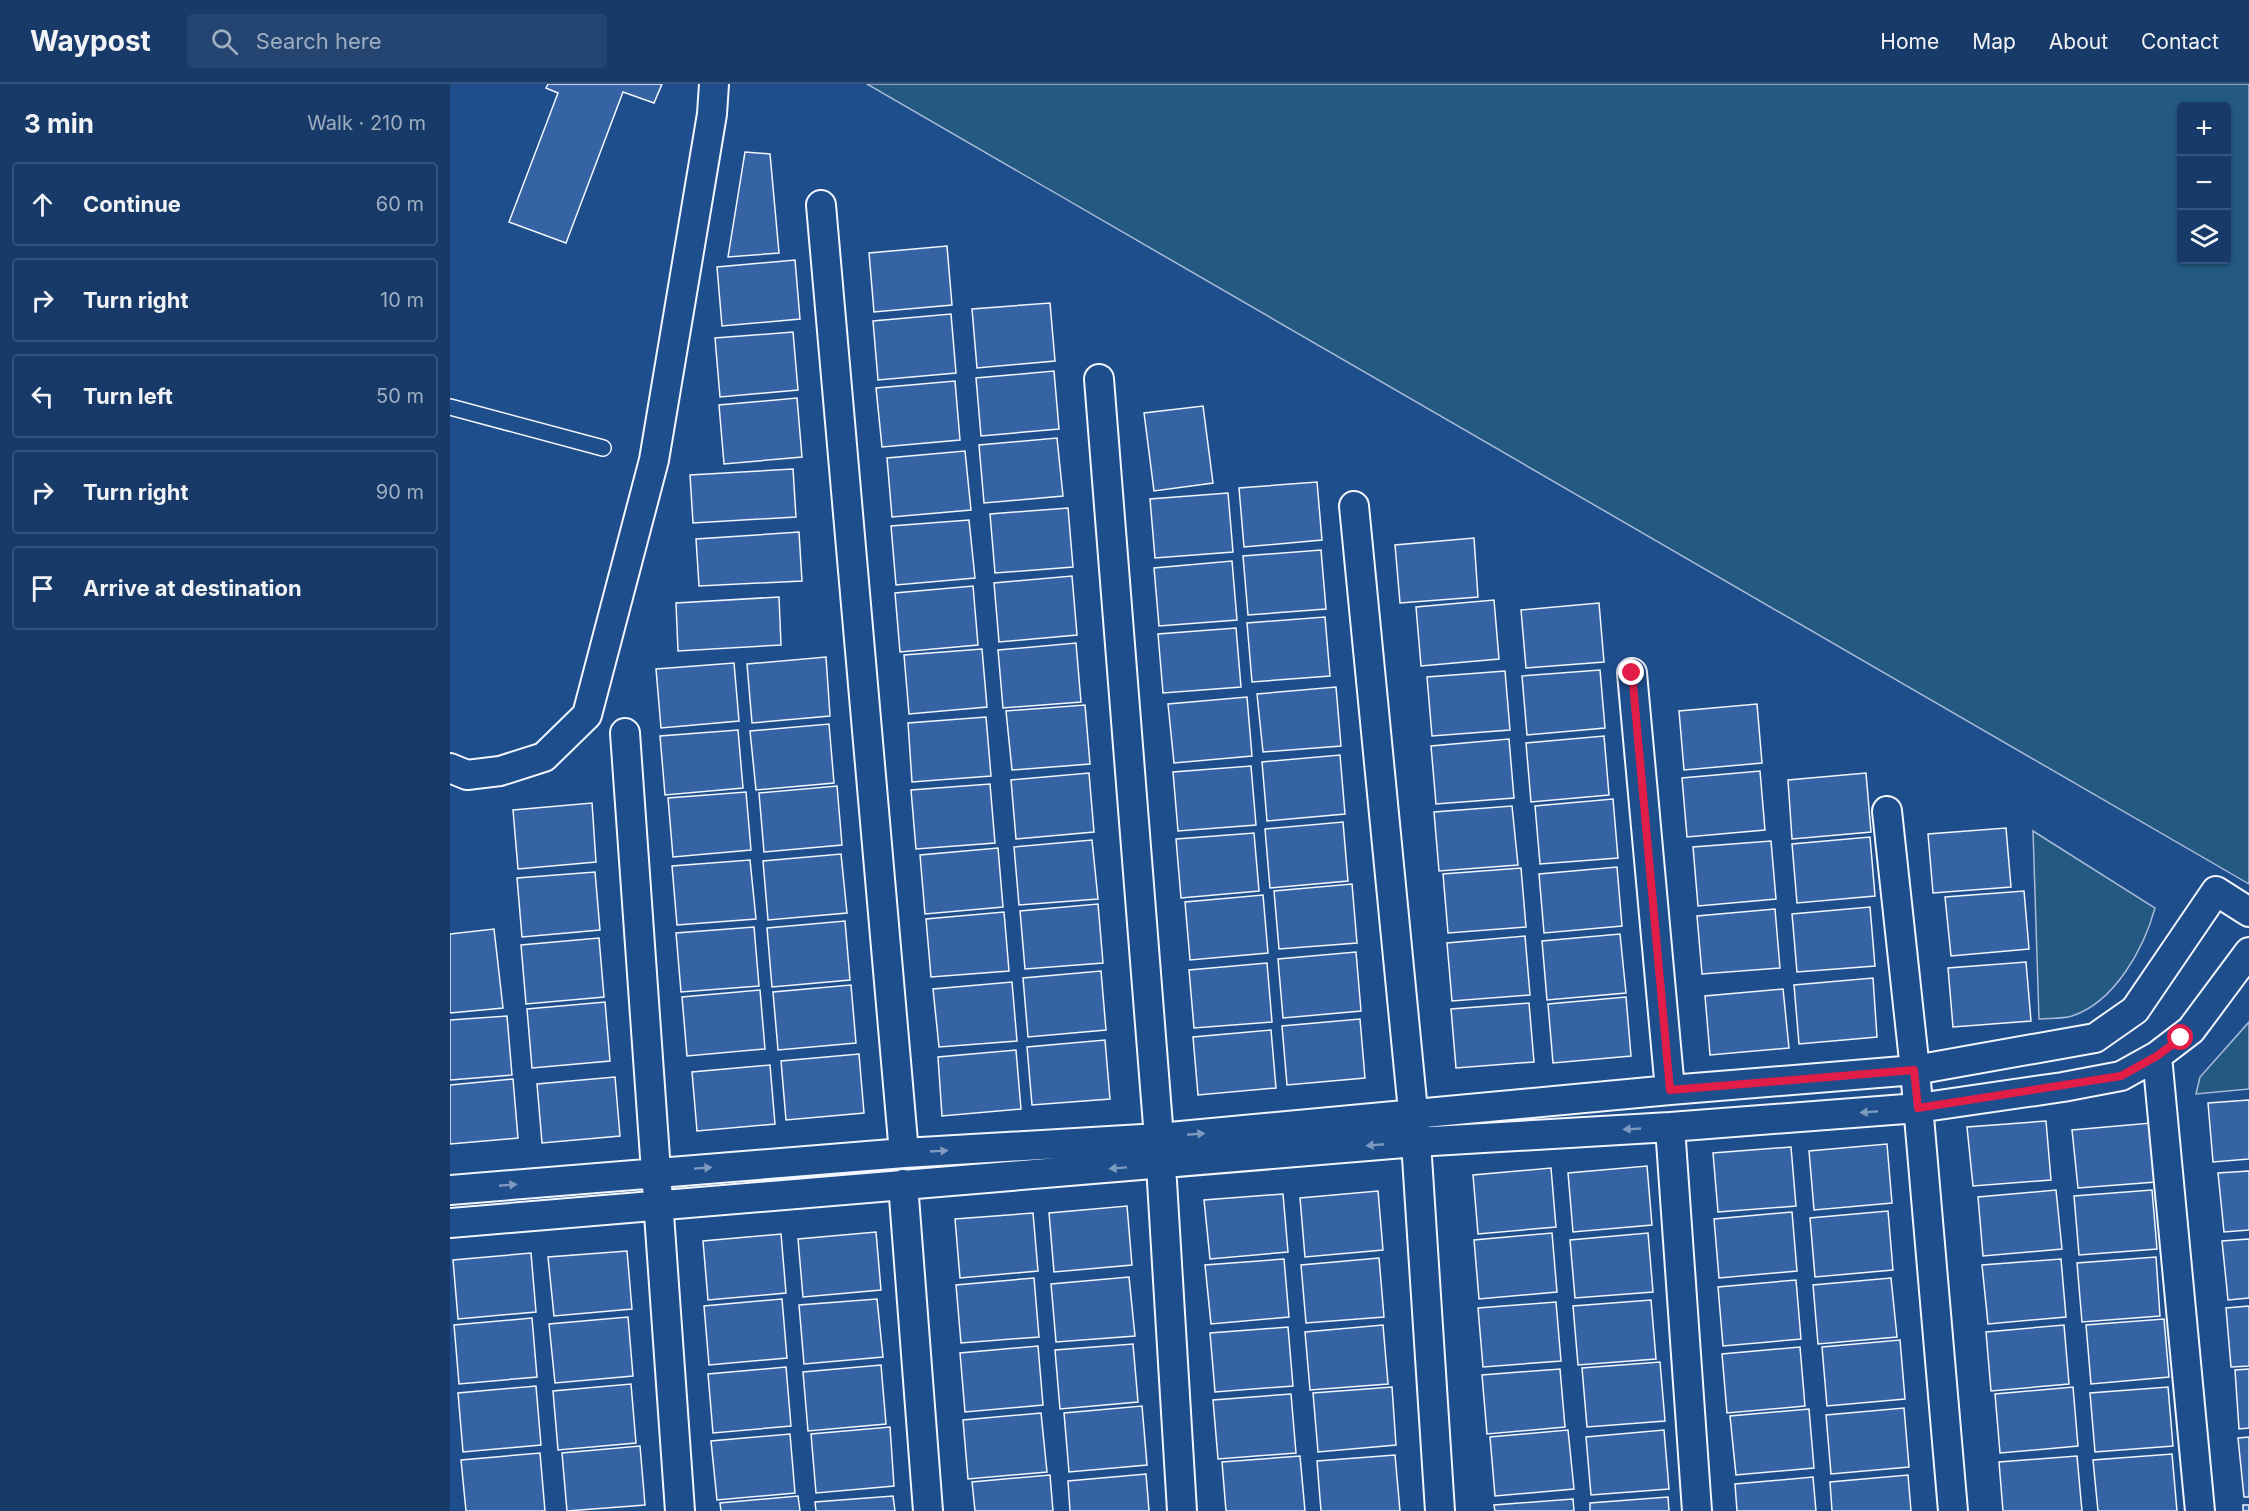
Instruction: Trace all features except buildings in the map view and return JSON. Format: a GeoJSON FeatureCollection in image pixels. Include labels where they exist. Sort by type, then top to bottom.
{"type":"FeatureCollection","features":[{"type":"Feature","properties":{"kind":"street"},"geometry":{"type":"LineString","coordinates":[[450,768],[467,775],[500,771],[544,757],[587,715],[654,459],[711,126],[714,84]]}},
{"type":"Feature","properties":{"kind":"street"},"geometry":{"type":"LineString","coordinates":[[821,205],[904,1153]]}},
{"type":"Feature","properties":{"kind":"street"},"geometry":{"type":"LineString","coordinates":[[1099,379],[1160,1151],[1182,1511]]}},
{"type":"Feature","properties":{"kind":"street"},"geometry":{"type":"LineString","coordinates":[[1354,506],[1414,1128],[1440,1511]]}},
{"type":"Feature","properties":{"kind":"street"},"geometry":{"type":"LineString","coordinates":[[1632,673],[1670,1090]]}},
{"type":"Feature","properties":{"kind":"street"},"geometry":{"type":"LineString","coordinates":[[626,733],[680,1511]]}},
{"type":"Feature","properties":{"kind":"street"},"geometry":{"type":"LineString","coordinates":[[1887,811],[1918,1108],[1953,1511]]}},
{"type":"Feature","properties":{"kind":"street"},"geometry":{"type":"LineString","coordinates":[[450,1223],[903,1184],[1160,1151],[1414,1128],[1670,1090],[1914,1070],[2096,1038],[2134,1010],[2216,891],[2249,912]]}},
{"type":"Feature","properties":{"kind":"street"},"geometry":{"type":"LineString","coordinates":[[1414,1128],[1670,1127],[1918,1108],[2121,1076],[2157,1056],[2191,1030],[2249,952]]}},
{"type":"Feature","properties":{"kind":"street"},"geometry":{"type":"LineString","coordinates":[[2191,1030],[2212,1022],[2226,1012],[2249,985]]}},
{"type":"Feature","properties":{"kind":"street"},"geometry":{"type":"LineString","coordinates":[[2157,1056],[2200,1511]]}},
{"type":"Feature","properties":{"kind":"street"},"geometry":{"type":"LineString","coordinates":[[1670,1127],[1697,1511]]}},
{"type":"Feature","properties":{"kind":"street"},"geometry":{"type":"LineString","coordinates":[[450,1190],[904,1153],[1160,1151]]}},
{"type":"Feature","properties":{"kind":"street"},"geometry":{"type":"LineString","coordinates":[[903,1184],[928,1511]]}},
{"type":"Feature","properties":{"kind":"lane"},"geometry":{"type":"LineString","coordinates":[[450,407],[603,448]]}},
{"type":"Feature","properties":{"kind":"shaded area"},"geometry":{"type":"Polygon","coordinates":[[[867,84],[2249,84],[2249,884],[867,84]]]}},
{"type":"Feature","properties":{"kind":"shaded area"},"geometry":{"type":"Polygon","coordinates":[[[2033,831],[2155,908],[2143,940],[2126,972],[2102,999],[2087,1009],[2068,1017],[2039,1019],[2033,831]]]}},
{"type":"Feature","properties":{"kind":"shaded area"},"geometry":{"type":"Polygon","coordinates":[[[2249,1022],[2249,1089],[2196,1094],[2200,1077],[2249,1022]]]}},
{"type":"Feature","properties":{"kind":"route"},"geometry":{"type":"LineString","coordinates":[[1632,673],[1670,1090],[1914,1070],[1918,1108],[2063,1087],[2121,1076],[2157,1056],[2181,1038]]}}]}
